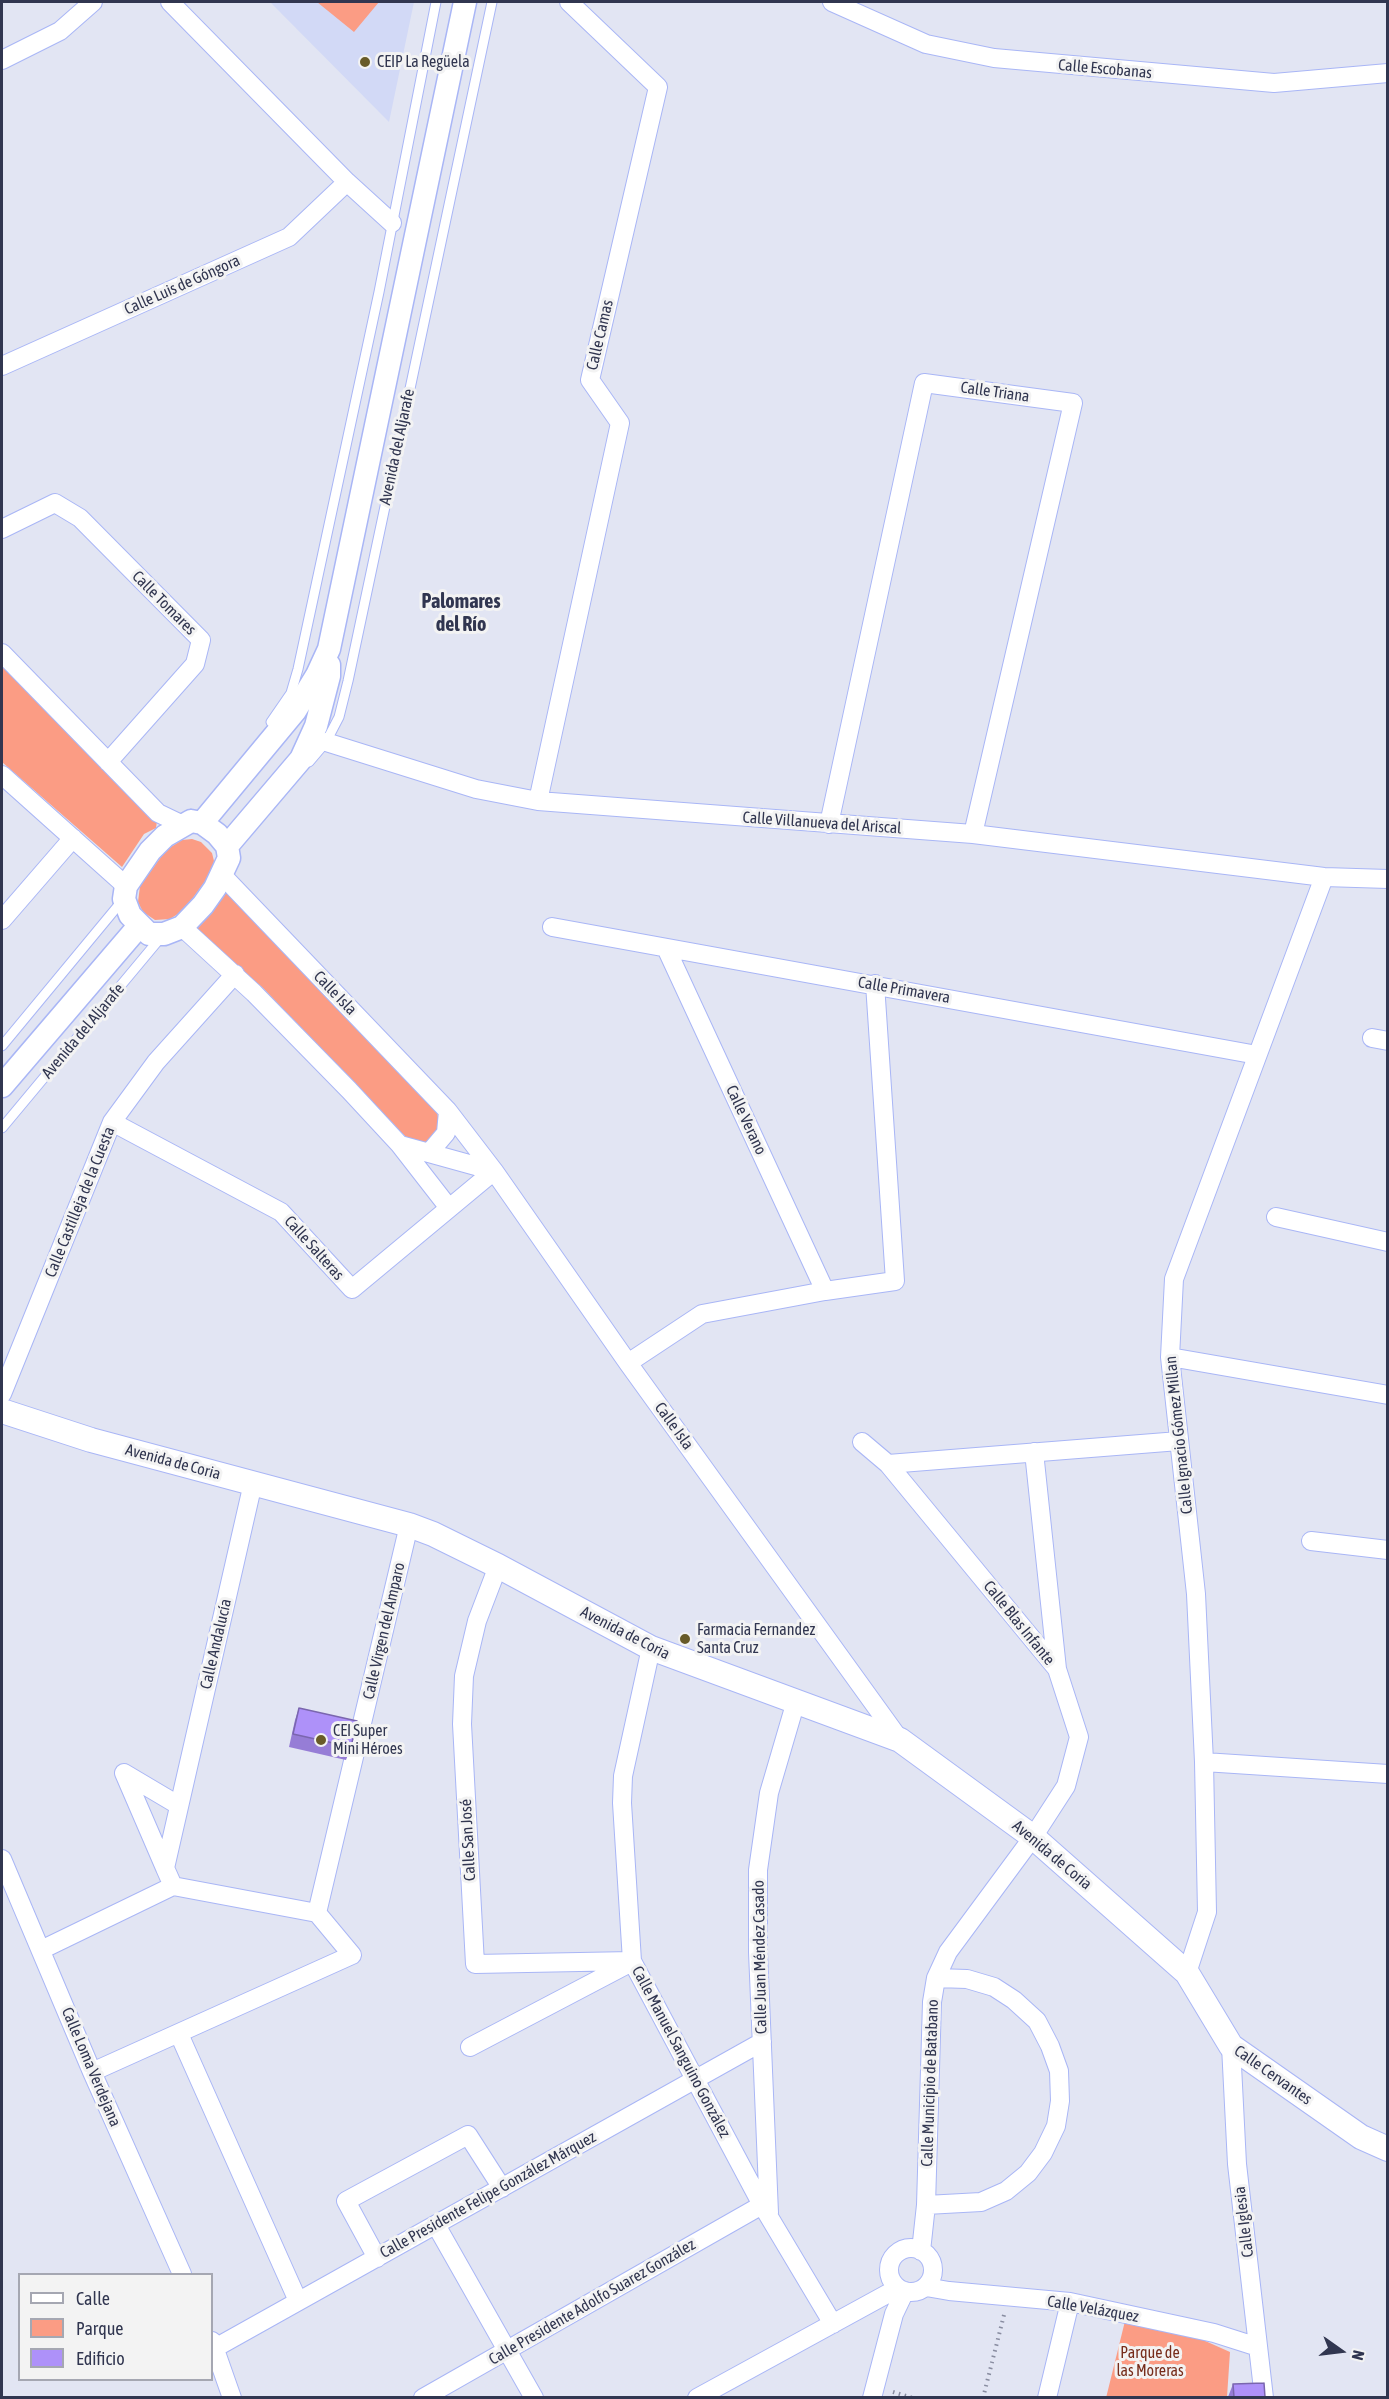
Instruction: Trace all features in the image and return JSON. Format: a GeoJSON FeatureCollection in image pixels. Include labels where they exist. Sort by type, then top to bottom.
{"type":"FeatureCollection","features":[{"type":"Feature","properties":{"kind":"main road","name":"Avenida de Coria"},"geometry":{"type":"LineString","coordinates":[[2,1411],[91,1440],[409,1525],[433,1534],[498,1566],[651,1648],[900,1740],[1033,1837],[1187,1973]]}},
{"type":"Feature","properties":{"kind":"main road","name":"Calle Cervantes"},"geometry":{"type":"LineString","coordinates":[[1187,1973],[1231,2046],[1361,2137],[1388,2149]]}},
{"type":"Feature","properties":{"kind":"street"},"geometry":{"type":"LineString","coordinates":[[2,60],[60,32],[93,2]]}},
{"type":"Feature","properties":{"kind":"street"},"geometry":{"type":"LineString","coordinates":[[170,2],[347,182],[392,223]]}},
{"type":"Feature","properties":{"kind":"street","name":"Avenida del Aljarafe"},"geometry":{"type":"LineString","coordinates":[[125,892],[150,851],[165,836],[192,823],[295,711],[318,675],[329,649],[465,2]]}},
{"type":"Feature","properties":{"kind":"street","name":"Calle Camas"},"geometry":{"type":"LineString","coordinates":[[538,801],[620,423],[590,380],[658,87],[569,2]]}},
{"type":"Feature","properties":{"kind":"street","name":"Calle Escobanas"},"geometry":{"type":"LineString","coordinates":[[832,2],[926,44],[994,58],[1274,83],[1388,73]]}},
{"type":"Feature","properties":{"kind":"street","name":"Calle Luis de Góngora"},"geometry":{"type":"LineString","coordinates":[[2,366],[289,237],[347,182]]}},
{"type":"Feature","properties":{"kind":"street","name":"Calle Triana"},"geometry":{"type":"LineString","coordinates":[[829,824],[924,383],[1074,403],[973,834]]}},
{"type":"Feature","properties":{"kind":"street","name":"Calle Tomares"},"geometry":{"type":"LineString","coordinates":[[2,529],[56,503],[80,518],[201,640],[195,664],[108,762]]}},
{"type":"Feature","properties":{"kind":"street","name":"Avenida del Aljarafe"},"geometry":{"type":"LineString","coordinates":[[173,930],[203,905],[226,860],[301,759],[316,726],[324,698],[329,676],[329,649]]}},
{"type":"Feature","properties":{"kind":"street"},"geometry":{"type":"LineString","coordinates":[[2,653],[158,813],[192,823],[217,834],[226,860]]}},
{"type":"Feature","properties":{"kind":"street","name":"Calle Villanueva del Ariscal"},"geometry":{"type":"LineString","coordinates":[[326,742],[476,789],[538,801],[973,834],[1324,877]]}},
{"type":"Feature","properties":{"kind":"street"},"geometry":{"type":"LineString","coordinates":[[2,775],[74,838],[125,892],[130,915],[139,926],[149,934],[173,930],[236,974],[349,1089],[400,1145],[449,1208]]}},
{"type":"Feature","properties":{"kind":"street"},"geometry":{"type":"LineString","coordinates":[[2,920],[74,838]]}},
{"type":"Feature","properties":{"kind":"street","name":"Calle Isla"},"geometry":{"type":"LineString","coordinates":[[226,860],[448,1111],[494,1171],[628,1363],[900,1740]]}},
{"type":"Feature","properties":{"kind":"street"},"geometry":{"type":"LineString","coordinates":[[1324,877],[1388,879]]}},
{"type":"Feature","properties":{"kind":"street","name":"Calle Ignacio Gómez Millan"},"geometry":{"type":"LineString","coordinates":[[1187,1973],[1207,1912],[1204,1762],[1196,1593],[1170,1357],[1174,1279],[1324,877]]}},
{"type":"Feature","properties":{"kind":"street","name":"Avenida del Aljarafe"},"geometry":{"type":"LineString","coordinates":[[2,1086],[139,926]]}},
{"type":"Feature","properties":{"kind":"street","name":"Calle Primavera"},"geometry":{"type":"LineString","coordinates":[[552,927],[1257,1055]]}},
{"type":"Feature","properties":{"kind":"street","name":"Calle Verano"},"geometry":{"type":"LineString","coordinates":[[666,948],[825,1291]]}},
{"type":"Feature","properties":{"kind":"street","name":"Calle Castilleja de la Cuesta"},"geometry":{"type":"LineString","coordinates":[[2,1394],[112,1122],[156,1062],[236,974]]}},
{"type":"Feature","properties":{"kind":"street"},"geometry":{"type":"LineString","coordinates":[[628,1363],[702,1314],[825,1291],[895,1281],[875,984]]}},
{"type":"Feature","properties":{"kind":"street"},"geometry":{"type":"LineString","coordinates":[[429,1153],[446,1133],[448,1111]]}},
{"type":"Feature","properties":{"kind":"street","name":"Calle Salteras"},"geometry":{"type":"LineString","coordinates":[[112,1122],[281,1212],[352,1289],[494,1171]]}},
{"type":"Feature","properties":{"kind":"street"},"geometry":{"type":"LineString","coordinates":[[400,1145],[494,1171]]}},
{"type":"Feature","properties":{"kind":"street"},"geometry":{"type":"LineString","coordinates":[[1276,1217],[1388,1242]]}},
{"type":"Feature","properties":{"kind":"street"},"geometry":{"type":"LineString","coordinates":[[1170,1357],[1388,1395]]}},
{"type":"Feature","properties":{"kind":"street"},"geometry":{"type":"LineString","coordinates":[[888,1464],[1179,1441]]}},
{"type":"Feature","properties":{"kind":"street","name":"Calle Blas Infante"},"geometry":{"type":"LineString","coordinates":[[862,1442],[888,1464],[1057,1669],[1079,1737],[1066,1786],[1033,1837]]}},
{"type":"Feature","properties":{"kind":"street"},"geometry":{"type":"LineString","coordinates":[[1034,1452],[1057,1669]]}},
{"type":"Feature","properties":{"kind":"street","name":"Calle Andalucía"},"geometry":{"type":"LineString","coordinates":[[165,1868],[253,1483]]}},
{"type":"Feature","properties":{"kind":"street","name":"Calle Virgen del Amparo"},"geometry":{"type":"LineString","coordinates":[[317,1913],[409,1525]]}},
{"type":"Feature","properties":{"kind":"street"},"geometry":{"type":"LineString","coordinates":[[1311,1542],[1388,1550]]}},
{"type":"Feature","properties":{"kind":"street","name":"Calle San José"},"geometry":{"type":"LineString","coordinates":[[498,1566],[477,1621],[464,1676],[462,1724],[476,1964],[632,1961]]}},
{"type":"Feature","properties":{"kind":"street","name":"Calle Manuel Sanguino González"},"geometry":{"type":"LineString","coordinates":[[651,1648],[623,1776],[624,1847],[632,1961],[766,2212],[833,2324]]}},
{"type":"Feature","properties":{"kind":"street","name":"Calle Juan Méndez Casado"},"geometry":{"type":"LineString","coordinates":[[766,2212],[758,1869],[769,1793],[796,1701]]}},
{"type":"Feature","properties":{"kind":"street"},"geometry":{"type":"LineString","coordinates":[[1204,1762],[1388,1774]]}},
{"type":"Feature","properties":{"kind":"street"},"geometry":{"type":"LineString","coordinates":[[173,1886],[124,1773],[178,1805]]}},
{"type":"Feature","properties":{"kind":"street","name":"Calle Municipio de Batabano"},"geometry":{"type":"LineString","coordinates":[[921,2251],[926,2205],[930,2029],[936,1978],[948,1952],[1033,1837]]}},
{"type":"Feature","properties":{"kind":"street","name":"Calle Loma Verdejana"},"geometry":{"type":"LineString","coordinates":[[2,1859],[92,2072],[182,2273]]}},
{"type":"Feature","properties":{"kind":"street"},"geometry":{"type":"LineString","coordinates":[[41,1950],[173,1886],[317,1913],[352,1955],[92,2072]]}},
{"type":"Feature","properties":{"kind":"street"},"geometry":{"type":"LineString","coordinates":[[470,2047],[632,1961]]}},
{"type":"Feature","properties":{"kind":"street"},"geometry":{"type":"LineString","coordinates":[[926,2205],[981,2202],[1006,2191],[1028,2173],[1043,2152],[1056,2126],[1060,2101],[1059,2071],[1050,2046],[1037,2021],[1014,2000],[994,1988],[967,1979],[936,1978]]}},
{"type":"Feature","properties":{"kind":"street"},"geometry":{"type":"LineString","coordinates":[[179,2034],[298,2301]]}},
{"type":"Feature","properties":{"kind":"street","name":"Calle Presidente Felipe González Márquez"},"geometry":{"type":"LineString","coordinates":[[213,2344],[298,2301],[762,2042]]}},
{"type":"Feature","properties":{"kind":"street","name":"Calle Iglesia"},"geometry":{"type":"LineString","coordinates":[[1231,2046],[1237,2164],[1264,2397]]}},
{"type":"Feature","properties":{"kind":"street"},"geometry":{"type":"LineString","coordinates":[[376,2258],[346,2201],[468,2135],[502,2188]]}},
{"type":"Feature","properties":{"kind":"street","name":"Calle Presidente Adolfo Suarez González"},"geometry":{"type":"LineString","coordinates":[[423,2397],[766,2212]]}},
{"type":"Feature","properties":{"kind":"street"},"geometry":{"type":"LineString","coordinates":[[436,2225],[534,2397]]}},
{"type":"Feature","properties":{"kind":"street"},"geometry":{"type":"LineString","coordinates":[[697,2397],[721,2390],[833,2324],[902,2290],[912,2292],[926,2287],[933,2267],[927,2255],[921,2251],[914,2249],[901,2251],[892,2261],[890,2276],[902,2290]]}},
{"type":"Feature","properties":{"kind":"street","name":"Calle Velázquez"},"geometry":{"type":"LineString","coordinates":[[926,2287],[1070,2302],[1214,2332],[1258,2347]]}},
{"type":"Feature","properties":{"kind":"street"},"geometry":{"type":"LineString","coordinates":[[872,2397],[902,2290]]}},
{"type":"Feature","properties":{"kind":"street"},"geometry":{"type":"LineString","coordinates":[[1047,2397],[1070,2302]]}},
{"type":"Feature","properties":{"kind":"street"},"geometry":{"type":"LineString","coordinates":[[213,2344],[232,2397]]}},
{"type":"Feature","properties":{"kind":"lane"},"geometry":{"type":"LineString","coordinates":[[264,731],[279,713],[291,693],[298,669],[436,2]]}},
{"type":"Feature","properties":{"kind":"lane","name":"Avenida del Aljarafe"},"geometry":{"type":"LineString","coordinates":[[226,860],[326,742],[339,717],[492,2]]}},
{"type":"Feature","properties":{"kind":"lane","name":"Avenida del Aljarafe"},"geometry":{"type":"LineString","coordinates":[[192,823],[229,775]]}},
{"type":"Feature","properties":{"kind":"lane","name":"Avenida del Aljarafe"},"geometry":{"type":"LineString","coordinates":[[2,1046],[125,892]]}},
{"type":"Feature","properties":{"kind":"lane","name":"Avenida del Aljarafe"},"geometry":{"type":"LineString","coordinates":[[2,1128],[173,930]]}},
{"type":"Feature","properties":{"kind":"path"},"geometry":{"type":"LineString","coordinates":[[984,2397],[1008,2297]]}},
{"type":"Feature","properties":{"kind":"shaded area","name":"CEIP La Regüela"},"geometry":{"type":"Polygon","coordinates":[[[270,2],[414,2],[389,122],[270,2]]]}},
{"type":"Feature","properties":{"kind":"green space"},"geometry":{"type":"Polygon","coordinates":[[[317,2],[379,2],[354,32],[317,2]]]}},
{"type":"Feature","properties":{"kind":"green space"},"geometry":{"type":"Polygon","coordinates":[[[2,664],[157,821],[156,828],[144,834],[122,867],[2,762],[2,664]]]}},
{"type":"Feature","properties":{"kind":"green space"},"geometry":{"type":"Polygon","coordinates":[[[192,839],[201,842],[212,853],[214,861],[212,872],[184,910],[170,919],[155,920],[143,912],[138,902],[140,886],[166,850],[182,840],[192,839]]]}},
{"type":"Feature","properties":{"kind":"green space"},"geometry":{"type":"Polygon","coordinates":[[[224,888],[437,1111],[439,1124],[436,1135],[431,1141],[424,1143],[411,1141],[404,1135],[263,988],[198,932],[196,927],[224,888]]]}},
{"type":"Feature","properties":{"kind":"green space","name":"Parque de las Moreras"},"geometry":{"type":"Polygon","coordinates":[[[1125,2321],[1203,2340],[1230,2352],[1227,2397],[1106,2398],[1125,2321]]]}},
{"type":"Feature","properties":{"kind":"building"},"geometry":{"type":"Polygon","coordinates":[[[299,1708],[357,1721],[351,1747],[293,1734],[299,1708]]]}},
{"type":"Feature","properties":{"kind":"building"},"geometry":{"type":"Polygon","coordinates":[[[1264,2383],[1265,2397],[1234,2397],[1233,2384],[1264,2383]]]}},
{"type":"Feature","properties":{"kind":"place","name":"CEIP La Regüela"},"geometry":{"type":"Point","coordinates":[365,62]}},
{"type":"Feature","properties":{"kind":"place","name":"Farmacia Fernandez Santa Cruz"},"geometry":{"type":"Point","coordinates":[685,1639]}},
{"type":"Feature","properties":{"kind":"place","name":"CEI Super Mini Héroes"},"geometry":{"type":"Point","coordinates":[321,1740]}},
{"type":"Feature","properties":{"kind":"district","name":"Palomares del Río"},"geometry":{"type":"Point","coordinates":[461,614]}}]}
